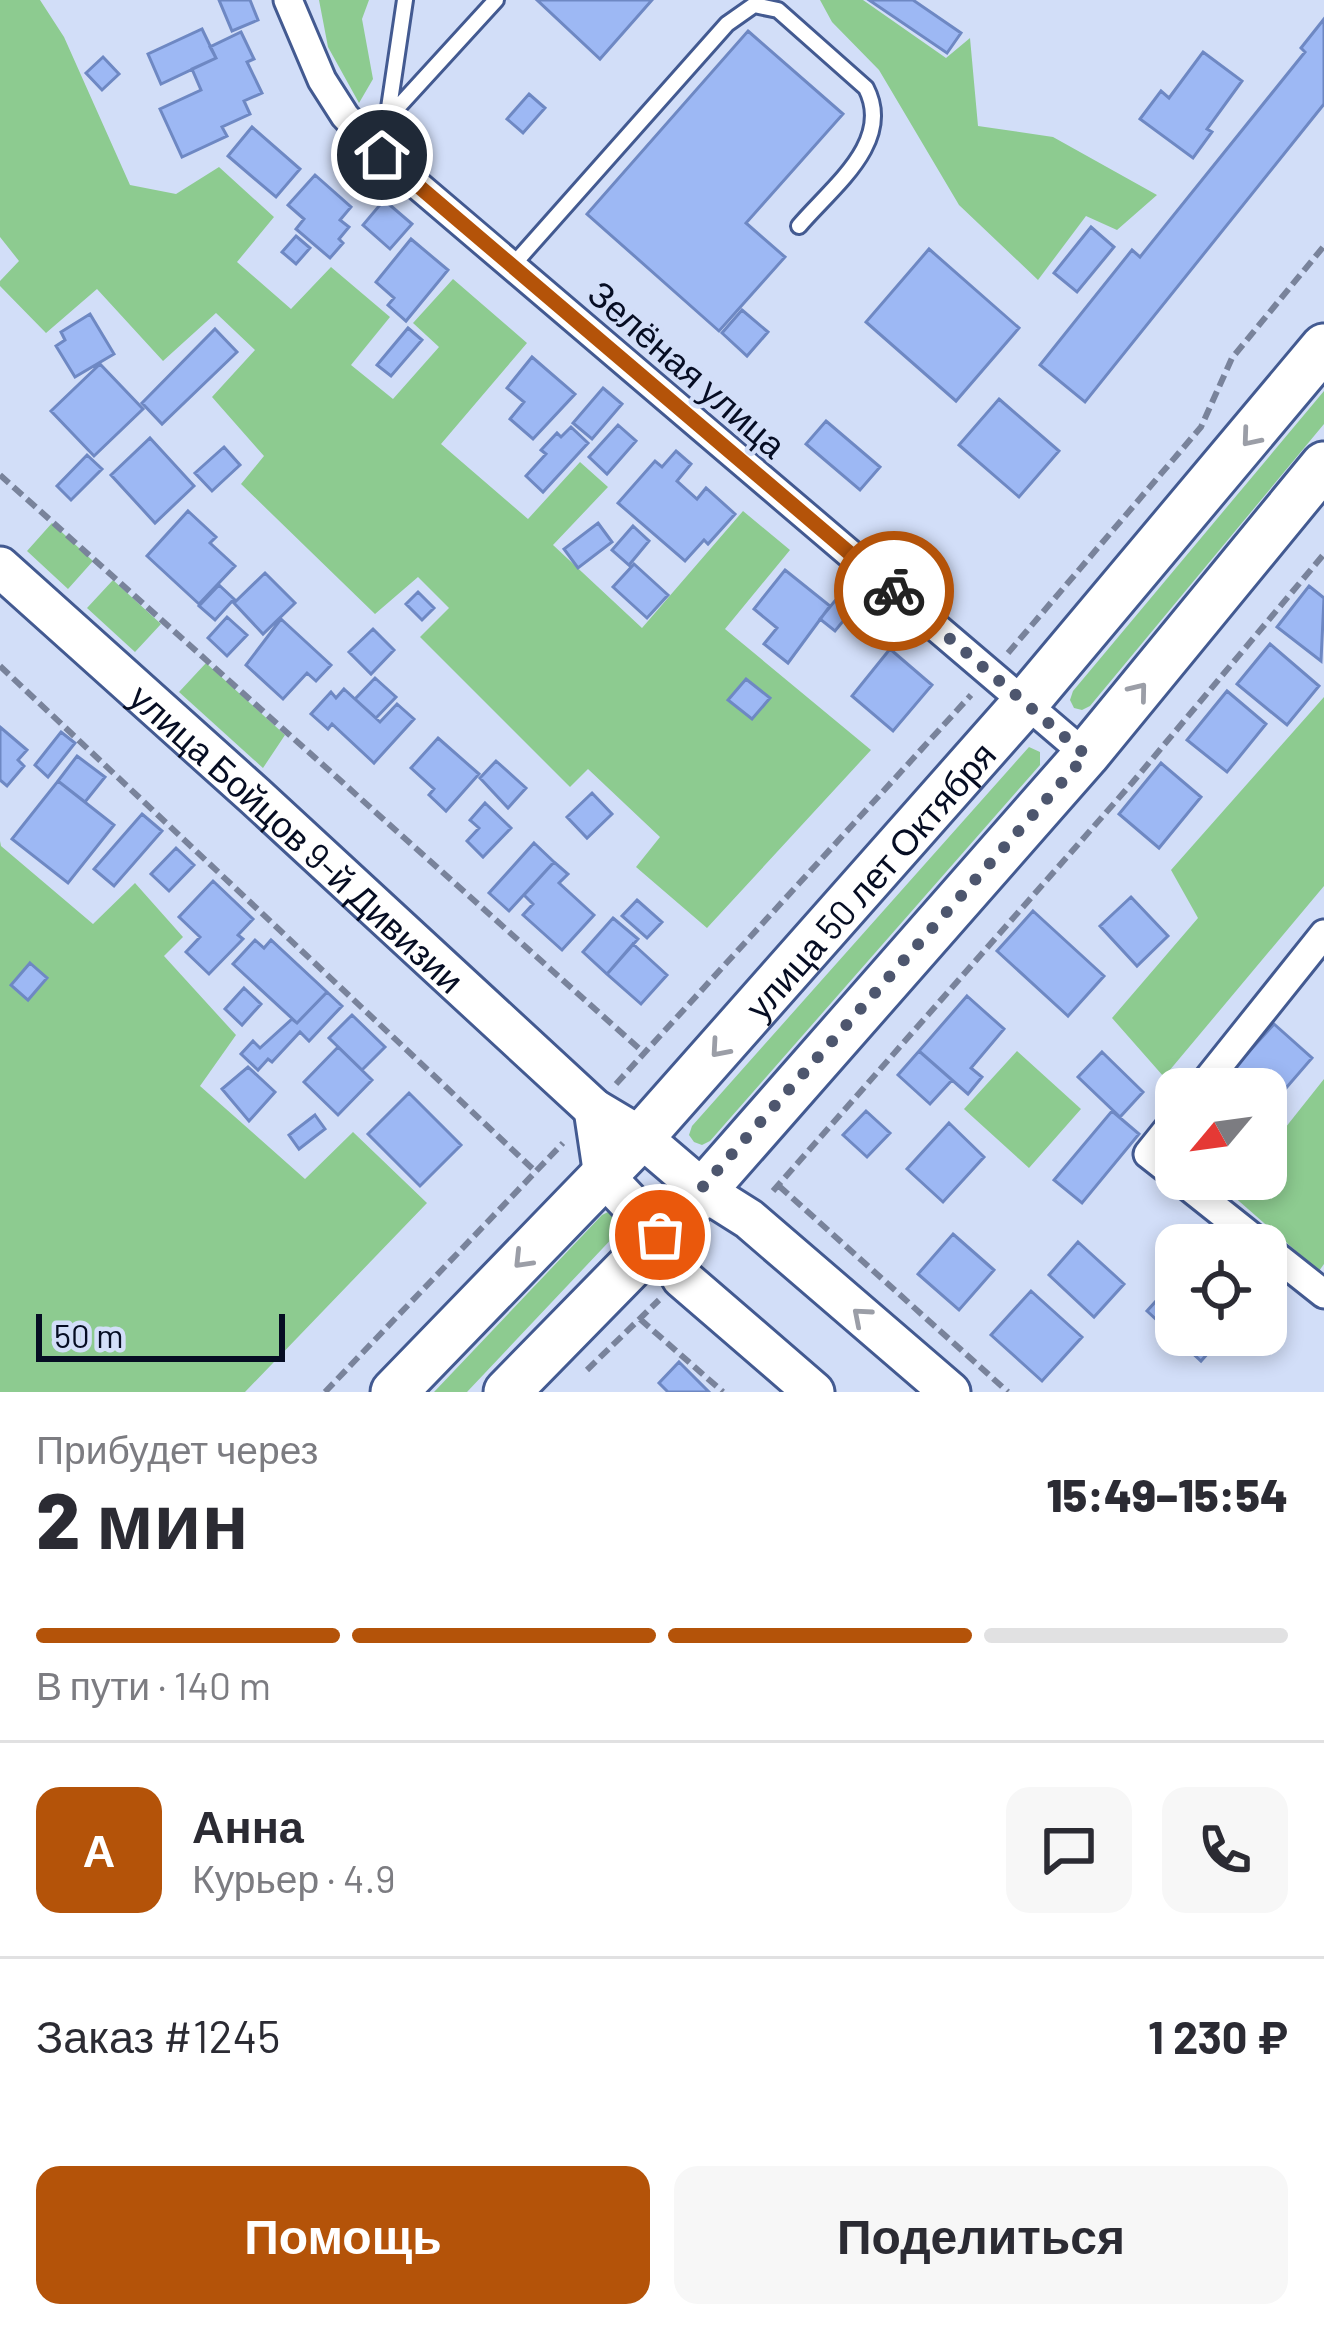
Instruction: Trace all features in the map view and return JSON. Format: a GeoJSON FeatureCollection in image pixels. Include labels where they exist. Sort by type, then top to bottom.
{"type":"FeatureCollection","features":[{"type":"Feature","properties":{"kind":"main road","name":"улица 50 лет Октября"},"geometry":{"type":"LineString","coordinates":[[394,1392],[641,1138],[1026,702],[1324,347]]}},
{"type":"Feature","properties":{"kind":"main road"},"geometry":{"type":"LineString","coordinates":[[507,1392],[703,1190],[1086,755],[1324,465]]}},
{"type":"Feature","properties":{"kind":"street","name":"Зелёная улица"},"geometry":{"type":"LineString","coordinates":[[289,0],[322,80],[345,116],[382,155],[1086,755]]}},
{"type":"Feature","properties":{"kind":"street","name":"улица Бойцов 9-й Дивизии"},"geometry":{"type":"LineString","coordinates":[[0,568],[191,737],[594,1109],[749,1219],[950,1392]]}},
{"type":"Feature","properties":{"kind":"street"},"geometry":{"type":"LineString","coordinates":[[1217,1068],[1324,934]]}},
{"type":"Feature","properties":{"kind":"street"},"geometry":{"type":"LineString","coordinates":[[594,1109],[604,1176],[660,1235],[682,1278],[814,1392]]}},
{"type":"Feature","properties":{"kind":"street"},"geometry":{"type":"LineString","coordinates":[[1206,1200],[1236,1224]]}},
{"type":"Feature","properties":{"kind":"street"},"geometry":{"type":"LineString","coordinates":[[1287,1264],[1324,1294]]}},
{"type":"Feature","properties":{"kind":"lane"},"geometry":{"type":"LineString","coordinates":[[382,155],[405,0]]}},
{"type":"Feature","properties":{"kind":"lane"},"geometry":{"type":"LineString","coordinates":[[388,117],[496,0]]}},
{"type":"Feature","properties":{"kind":"lane"},"geometry":{"type":"LineString","coordinates":[[513,265],[727,24],[754,4],[778,10],[866,88],[873,101],[876,119],[868,146],[799,226]]}},
{"type":"Feature","properties":{"kind":"path"},"geometry":{"type":"LineString","coordinates":[[325,1392],[536,1172],[991,673],[1201,427],[1232,358],[1324,246]]}},
{"type":"Feature","properties":{"kind":"path"},"geometry":{"type":"LineString","coordinates":[[0,475],[644,1053]]}},
{"type":"Feature","properties":{"kind":"path"},"geometry":{"type":"LineString","coordinates":[[749,1219],[1132,783],[1324,554]]}},
{"type":"Feature","properties":{"kind":"path"},"geometry":{"type":"LineString","coordinates":[[0,666],[536,1172]]}},
{"type":"Feature","properties":{"kind":"path"},"geometry":{"type":"LineString","coordinates":[[778,1185],[1008,1392]]}},
{"type":"Feature","properties":{"kind":"path"},"geometry":{"type":"LineString","coordinates":[[580,1377],[682,1278]]}},
{"type":"Feature","properties":{"kind":"path"},"geometry":{"type":"LineString","coordinates":[[640,1318],[723,1392]]}},
{"type":"Feature","properties":{"kind":"green space"},"geometry":{"type":"Polygon","coordinates":[[[0,0],[40,0],[64,37],[130,185],[176,194],[219,167],[274,217],[237,262],[291,309],[331,267],[390,317],[351,365],[393,399],[439,347],[413,323],[453,279],[527,343],[441,444],[528,519],[580,462],[608,487],[553,545],[642,628],[743,511],[790,550],[725,629],[871,750],[707,928],[636,867],[660,837],[588,769],[570,787],[420,637],[449,608],[418,577],[375,614],[241,484],[264,456],[212,397],[255,350],[216,313],[163,361],[97,289],[46,333],[0,286],[19,261],[0,237],[0,0]]]}},
{"type":"Feature","properties":{"kind":"green space"},"geometry":{"type":"Polygon","coordinates":[[[319,0],[369,0],[362,19],[373,79],[359,103],[328,47],[319,0]]]}},
{"type":"Feature","properties":{"kind":"green space"},"geometry":{"type":"Polygon","coordinates":[[[820,0],[863,0],[946,58],[970,38],[978,126],[1053,137],[1157,195],[1117,230],[1086,216],[1038,280],[959,205],[879,70],[832,22],[820,0]]]}},
{"type":"Feature","properties":{"kind":"green space"},"geometry":{"type":"Polygon","coordinates":[[[1324,391],[1324,424],[1090,706],[1074,708],[1073,691],[1324,391]]]}},
{"type":"Feature","properties":{"kind":"green space"},"geometry":{"type":"Polygon","coordinates":[[[52,523],[93,561],[68,589],[27,551],[52,523]]]}},
{"type":"Feature","properties":{"kind":"green space"},"geometry":{"type":"Polygon","coordinates":[[[113,580],[161,624],[135,652],[87,608],[113,580]]]}},
{"type":"Feature","properties":{"kind":"green space"},"geometry":{"type":"Polygon","coordinates":[[[206,663],[285,735],[263,768],[179,692],[206,663]]]}},
{"type":"Feature","properties":{"kind":"green space"},"geometry":{"type":"Polygon","coordinates":[[[1324,697],[1324,886],[1172,1068],[1156,1068],[1112,1018],[1198,918],[1171,870],[1324,697]]]}},
{"type":"Feature","properties":{"kind":"green space"},"geometry":{"type":"Polygon","coordinates":[[[1029,747],[1040,752],[1040,765],[710,1141],[694,1142],[689,1135],[692,1126],[1029,747]]]}},
{"type":"Feature","properties":{"kind":"green space"},"geometry":{"type":"Polygon","coordinates":[[[0,841],[93,924],[135,883],[183,937],[164,956],[236,1035],[200,1086],[305,1179],[353,1132],[427,1203],[245,1392],[0,1392],[0,841]]]}},
{"type":"Feature","properties":{"kind":"green space"},"geometry":{"type":"Polygon","coordinates":[[[1017,1051],[1081,1109],[1029,1168],[964,1109],[1017,1051]]]}},
{"type":"Feature","properties":{"kind":"green space"},"geometry":{"type":"Polygon","coordinates":[[[1324,1079],[1324,1264],[1319,1271],[1287,1243],[1287,1224],[1265,1224],[1238,1200],[1287,1200],[1287,1126],[1324,1079]]]}},
{"type":"Feature","properties":{"kind":"green space"},"geometry":{"type":"Polygon","coordinates":[[[610,1211],[622,1222],[619,1231],[467,1392],[434,1392],[602,1215],[610,1211]]]}},
{"type":"Feature","properties":{"kind":"building"},"geometry":{"type":"Polygon","coordinates":[[[219,0],[250,0],[258,20],[232,31],[219,0]]]}},
{"type":"Feature","properties":{"kind":"building"},"geometry":{"type":"Polygon","coordinates":[[[537,0],[652,0],[600,59],[537,0]]]}},
{"type":"Feature","properties":{"kind":"building"},"geometry":{"type":"Polygon","coordinates":[[[869,0],[913,0],[961,33],[947,53],[869,0]]]}},
{"type":"Feature","properties":{"kind":"building"},"geometry":{"type":"Polygon","coordinates":[[[1324,19],[1324,104],[1085,402],[1040,365],[1132,250],[1140,257],[1305,52],[1301,48],[1324,19]]]}},
{"type":"Feature","properties":{"kind":"building"},"geometry":{"type":"Polygon","coordinates":[[[202,29],[216,58],[161,84],[148,54],[202,29]]]}},
{"type":"Feature","properties":{"kind":"building"},"geometry":{"type":"Polygon","coordinates":[[[748,31],[843,114],[746,223],[785,257],[719,331],[587,214],[748,31]]]}},
{"type":"Feature","properties":{"kind":"building"},"geometry":{"type":"Polygon","coordinates":[[[241,32],[254,59],[247,62],[262,93],[244,101],[250,114],[222,127],[227,136],[182,157],[160,109],[201,90],[192,69],[216,58],[210,47],[241,32]]]}},
{"type":"Feature","properties":{"kind":"building"},"geometry":{"type":"Polygon","coordinates":[[[1203,52],[1242,81],[1207,129],[1212,132],[1193,158],[1140,119],[1161,91],[1169,98],[1203,52]]]}},
{"type":"Feature","properties":{"kind":"building"},"geometry":{"type":"Polygon","coordinates":[[[103,57],[119,74],[102,90],[86,73],[103,57]]]}},
{"type":"Feature","properties":{"kind":"building"},"geometry":{"type":"Polygon","coordinates":[[[529,94],[545,108],[523,133],[507,119],[529,94]]]}},
{"type":"Feature","properties":{"kind":"building"},"geometry":{"type":"Polygon","coordinates":[[[252,127],[300,169],[276,197],[228,156],[252,127]]]}},
{"type":"Feature","properties":{"kind":"building"},"geometry":{"type":"Polygon","coordinates":[[[315,175],[351,207],[340,220],[349,227],[339,239],[343,243],[330,258],[296,229],[304,219],[288,205],[315,175]]]}},
{"type":"Feature","properties":{"kind":"building"},"geometry":{"type":"Polygon","coordinates":[[[384,200],[412,224],[390,249],[363,225],[384,200]]]}},
{"type":"Feature","properties":{"kind":"building"},"geometry":{"type":"Polygon","coordinates":[[[1091,227],[1114,247],[1077,292],[1054,273],[1091,227]]]}},
{"type":"Feature","properties":{"kind":"building"},"geometry":{"type":"Polygon","coordinates":[[[296,236],[310,248],[296,264],[282,252],[296,236]]]}},
{"type":"Feature","properties":{"kind":"building"},"geometry":{"type":"Polygon","coordinates":[[[411,239],[448,270],[406,321],[388,305],[394,298],[376,282],[411,239]]]}},
{"type":"Feature","properties":{"kind":"building"},"geometry":{"type":"Polygon","coordinates":[[[929,249],[1019,328],[956,401],[866,322],[929,249]]]}},
{"type":"Feature","properties":{"kind":"building"},"geometry":{"type":"Polygon","coordinates":[[[742,310],[768,332],[747,356],[722,333],[742,310]]]}},
{"type":"Feature","properties":{"kind":"building"},"geometry":{"type":"Polygon","coordinates":[[[90,314],[114,354],[75,377],[56,346],[65,340],[61,332],[90,314]]]}},
{"type":"Feature","properties":{"kind":"building"},"geometry":{"type":"Polygon","coordinates":[[[408,328],[422,340],[391,376],[377,365],[408,328]]]}},
{"type":"Feature","properties":{"kind":"building"},"geometry":{"type":"Polygon","coordinates":[[[215,329],[237,352],[162,424],[142,403],[215,329]]]}},
{"type":"Feature","properties":{"kind":"building"},"geometry":{"type":"Polygon","coordinates":[[[532,357],[575,394],[533,439],[510,419],[524,402],[507,388],[532,357]]]}},
{"type":"Feature","properties":{"kind":"building"},"geometry":{"type":"Polygon","coordinates":[[[100,364],[143,409],[94,456],[51,411],[100,364]]]}},
{"type":"Feature","properties":{"kind":"building"},"geometry":{"type":"Polygon","coordinates":[[[603,388],[622,404],[592,439],[573,423],[603,388]]]}},
{"type":"Feature","properties":{"kind":"building"},"geometry":{"type":"Polygon","coordinates":[[[999,399],[1059,451],[1019,497],[959,445],[999,399]]]}},
{"type":"Feature","properties":{"kind":"building"},"geometry":{"type":"Polygon","coordinates":[[[826,421],[880,467],[860,490],[806,444],[826,421]]]}},
{"type":"Feature","properties":{"kind":"building"},"geometry":{"type":"Polygon","coordinates":[[[618,425],[636,441],[607,474],[589,457],[618,425]]]}},
{"type":"Feature","properties":{"kind":"building"},"geometry":{"type":"Polygon","coordinates":[[[571,427],[588,443],[543,492],[526,476],[546,454],[541,450],[557,433],[561,437],[571,427]]]}},
{"type":"Feature","properties":{"kind":"building"},"geometry":{"type":"Polygon","coordinates":[[[150,438],[194,486],[155,523],[111,475],[150,438]]]}},
{"type":"Feature","properties":{"kind":"building"},"geometry":{"type":"Polygon","coordinates":[[[224,447],[240,465],[212,491],[195,473],[224,447]]]}},
{"type":"Feature","properties":{"kind":"building"},"geometry":{"type":"Polygon","coordinates":[[[676,451],[691,464],[677,481],[697,499],[706,488],[735,514],[685,561],[618,503],[655,461],[662,467],[676,451]]]}},
{"type":"Feature","properties":{"kind":"building"},"geometry":{"type":"Polygon","coordinates":[[[87,455],[102,469],[71,500],[57,486],[87,455]]]}},
{"type":"Feature","properties":{"kind":"building"},"geometry":{"type":"Polygon","coordinates":[[[188,511],[216,537],[210,543],[235,566],[199,604],[147,556],[188,511]]]}},
{"type":"Feature","properties":{"kind":"building"},"geometry":{"type":"Polygon","coordinates":[[[598,523],[612,542],[578,568],[564,549],[598,523]]]}},
{"type":"Feature","properties":{"kind":"building"},"geometry":{"type":"Polygon","coordinates":[[[633,526],[649,541],[629,565],[612,550],[633,526]]]}},
{"type":"Feature","properties":{"kind":"building"},"geometry":{"type":"Polygon","coordinates":[[[634,564],[668,595],[647,618],[613,587],[634,564]]]}},
{"type":"Feature","properties":{"kind":"building"},"geometry":{"type":"Polygon","coordinates":[[[785,570],[830,606],[788,663],[764,644],[777,628],[754,609],[785,570]]]}},
{"type":"Feature","properties":{"kind":"building"},"geometry":{"type":"Polygon","coordinates":[[[265,573],[295,603],[263,634],[234,603],[265,573]]]}},
{"type":"Feature","properties":{"kind":"building"},"geometry":{"type":"Polygon","coordinates":[[[219,585],[234,599],[215,620],[199,606],[219,585]]]}},
{"type":"Feature","properties":{"kind":"building"},"geometry":{"type":"Polygon","coordinates":[[[1309,586],[1324,598],[1321,661],[1277,627],[1309,586]]]}},
{"type":"Feature","properties":{"kind":"building"},"geometry":{"type":"Polygon","coordinates":[[[843,591],[858,603],[835,631],[820,619],[843,591]]]}},
{"type":"Feature","properties":{"kind":"building"},"geometry":{"type":"Polygon","coordinates":[[[418,592],[434,608],[422,620],[406,604],[418,592]]]}},
{"type":"Feature","properties":{"kind":"building"},"geometry":{"type":"Polygon","coordinates":[[[227,617],[247,635],[227,656],[208,638],[227,617]]]}},
{"type":"Feature","properties":{"kind":"building"},"geometry":{"type":"Polygon","coordinates":[[[281,619],[331,665],[316,681],[307,673],[283,699],[246,665],[281,619]]]}},
{"type":"Feature","properties":{"kind":"building"},"geometry":{"type":"Polygon","coordinates":[[[373,629],[394,650],[371,674],[349,652],[373,629]]]}},
{"type":"Feature","properties":{"kind":"building"},"geometry":{"type":"Polygon","coordinates":[[[1270,644],[1319,686],[1287,725],[1237,684],[1270,644]]]}},
{"type":"Feature","properties":{"kind":"building"},"geometry":{"type":"Polygon","coordinates":[[[890,649],[932,685],[893,731],[852,696],[890,649]]]}},
{"type":"Feature","properties":{"kind":"building"},"geometry":{"type":"Polygon","coordinates":[[[375,678],[396,697],[376,718],[355,699],[375,678]]]}},
{"type":"Feature","properties":{"kind":"building"},"geometry":{"type":"Polygon","coordinates":[[[746,679],[770,698],[752,719],[728,700],[746,679]]]}},
{"type":"Feature","properties":{"kind":"building"},"geometry":{"type":"Polygon","coordinates":[[[344,689],[380,722],[397,704],[414,719],[374,763],[332,724],[328,729],[311,714],[331,692],[336,698],[344,689]]]}},
{"type":"Feature","properties":{"kind":"building"},"geometry":{"type":"Polygon","coordinates":[[[1227,691],[1266,724],[1227,772],[1187,740],[1227,691]]]}},
{"type":"Feature","properties":{"kind":"building"},"geometry":{"type":"Polygon","coordinates":[[[0,727],[27,750],[18,760],[24,766],[7,786],[0,780],[0,727]]]}},
{"type":"Feature","properties":{"kind":"building"},"geometry":{"type":"Polygon","coordinates":[[[61,732],[75,743],[48,777],[35,765],[61,732]]]}},
{"type":"Feature","properties":{"kind":"building"},"geometry":{"type":"Polygon","coordinates":[[[438,738],[479,774],[446,811],[429,795],[434,789],[411,768],[438,738]]]}},
{"type":"Feature","properties":{"kind":"building"},"geometry":{"type":"Polygon","coordinates":[[[77,756],[105,777],[85,802],[58,781],[77,756]]]}},
{"type":"Feature","properties":{"kind":"building"},"geometry":{"type":"Polygon","coordinates":[[[496,761],[526,788],[508,808],[480,778],[496,761]]]}},
{"type":"Feature","properties":{"kind":"building"},"geometry":{"type":"Polygon","coordinates":[[[1161,763],[1201,797],[1159,848],[1119,814],[1161,763]]]}},
{"type":"Feature","properties":{"kind":"building"},"geometry":{"type":"Polygon","coordinates":[[[58,781],[114,825],[68,883],[12,839],[58,781]]]}},
{"type":"Feature","properties":{"kind":"building"},"geometry":{"type":"Polygon","coordinates":[[[592,793],[612,814],[587,838],[567,817],[592,793]]]}},
{"type":"Feature","properties":{"kind":"building"},"geometry":{"type":"Polygon","coordinates":[[[485,803],[511,828],[483,857],[467,841],[479,828],[470,820],[485,803]]]}},
{"type":"Feature","properties":{"kind":"building"},"geometry":{"type":"Polygon","coordinates":[[[142,814],[162,831],[114,886],[94,869],[142,814]]]}},
{"type":"Feature","properties":{"kind":"building"},"geometry":{"type":"Polygon","coordinates":[[[534,843],[554,862],[509,911],[489,893],[534,843]]]}},
{"type":"Feature","properties":{"kind":"building"},"geometry":{"type":"Polygon","coordinates":[[[176,848],[194,865],[169,891],[151,874],[176,848]]]}},
{"type":"Feature","properties":{"kind":"building"},"geometry":{"type":"Polygon","coordinates":[[[554,862],[568,874],[559,883],[594,915],[562,950],[523,915],[533,904],[524,895],[554,862]]]}},
{"type":"Feature","properties":{"kind":"building"},"geometry":{"type":"Polygon","coordinates":[[[213,881],[253,919],[238,935],[243,939],[209,974],[186,952],[200,937],[179,917],[213,881]]]}},
{"type":"Feature","properties":{"kind":"building"},"geometry":{"type":"Polygon","coordinates":[[[1131,897],[1168,936],[1137,966],[1100,926],[1131,897]]]}},
{"type":"Feature","properties":{"kind":"building"},"geometry":{"type":"Polygon","coordinates":[[[637,900],[662,922],[647,938],[622,916],[637,900]]]}},
{"type":"Feature","properties":{"kind":"building"},"geometry":{"type":"Polygon","coordinates":[[[1033,911],[1104,976],[1068,1016],[997,951],[1033,911]]]}},
{"type":"Feature","properties":{"kind":"building"},"geometry":{"type":"Polygon","coordinates":[[[613,918],[638,939],[607,974],[583,952],[613,918]]]}},
{"type":"Feature","properties":{"kind":"building"},"geometry":{"type":"Polygon","coordinates":[[[255,940],[264,948],[271,940],[327,992],[297,1023],[233,964],[255,940]]]}},
{"type":"Feature","properties":{"kind":"building"},"geometry":{"type":"Polygon","coordinates":[[[633,944],[667,975],[641,1004],[607,974],[633,944]]]}},
{"type":"Feature","properties":{"kind":"building"},"geometry":{"type":"Polygon","coordinates":[[[30,963],[47,978],[28,1000],[11,985],[30,963]]]}},
{"type":"Feature","properties":{"kind":"building"},"geometry":{"type":"Polygon","coordinates":[[[244,988],[261,1004],[242,1025],[225,1009],[244,988]]]}},
{"type":"Feature","properties":{"kind":"building"},"geometry":{"type":"Polygon","coordinates":[[[327,992],[342,1006],[309,1041],[300,1032],[258,1070],[241,1054],[253,1041],[260,1048],[292,1019],[297,1023],[327,992]]]}},
{"type":"Feature","properties":{"kind":"building"},"geometry":{"type":"Polygon","coordinates":[[[967,996],[1004,1029],[971,1068],[982,1077],[968,1094],[919,1051],[967,996]]]}},
{"type":"Feature","properties":{"kind":"building"},"geometry":{"type":"Polygon","coordinates":[[[352,1015],[385,1047],[362,1070],[329,1038],[352,1015]]]}},
{"type":"Feature","properties":{"kind":"building"},"geometry":{"type":"Polygon","coordinates":[[[1274,1024],[1312,1058],[1287,1087],[1287,1068],[1235,1067],[1274,1024]]]}},
{"type":"Feature","properties":{"kind":"building"},"geometry":{"type":"Polygon","coordinates":[[[338,1047],[372,1080],[338,1115],[304,1082],[338,1047]]]}},
{"type":"Feature","properties":{"kind":"building"},"geometry":{"type":"Polygon","coordinates":[[[919,1051],[952,1080],[930,1104],[898,1075],[919,1051]]]}},
{"type":"Feature","properties":{"kind":"building"},"geometry":{"type":"Polygon","coordinates":[[[1102,1052],[1143,1092],[1120,1117],[1078,1077],[1102,1052]]]}},
{"type":"Feature","properties":{"kind":"building"},"geometry":{"type":"Polygon","coordinates":[[[248,1067],[275,1092],[249,1121],[222,1089],[248,1067]]]}},
{"type":"Feature","properties":{"kind":"building"},"geometry":{"type":"Polygon","coordinates":[[[409,1093],[461,1145],[420,1186],[368,1134],[409,1093]]]}},
{"type":"Feature","properties":{"kind":"building"},"geometry":{"type":"Polygon","coordinates":[[[866,1111],[890,1133],[867,1157],[843,1135],[866,1111]]]}},
{"type":"Feature","properties":{"kind":"building"},"geometry":{"type":"Polygon","coordinates":[[[1112,1111],[1139,1134],[1082,1203],[1054,1180],[1112,1111]]]}},
{"type":"Feature","properties":{"kind":"building"},"geometry":{"type":"Polygon","coordinates":[[[315,1115],[325,1129],[299,1149],[289,1135],[315,1115]]]}},
{"type":"Feature","properties":{"kind":"building"},"geometry":{"type":"Polygon","coordinates":[[[949,1123],[984,1157],[943,1202],[907,1169],[949,1123]]]}},
{"type":"Feature","properties":{"kind":"building"},"geometry":{"type":"Polygon","coordinates":[[[953,1234],[994,1270],[959,1310],[918,1274],[953,1234]]]}},
{"type":"Feature","properties":{"kind":"building"},"geometry":{"type":"Polygon","coordinates":[[[1078,1242],[1124,1284],[1094,1317],[1049,1275],[1078,1242]]]}},
{"type":"Feature","properties":{"kind":"building"},"geometry":{"type":"Polygon","coordinates":[[[1031,1291],[1082,1337],[1042,1381],[991,1335],[1031,1291]]]}},
{"type":"Feature","properties":{"kind":"building"},"geometry":{"type":"Polygon","coordinates":[[[679,1362],[709,1392],[668,1392],[659,1383],[679,1362]]]}},
{"type":"Feature","properties":{"kind":"way so far"},"geometry":{"type":"LineString","coordinates":[[660,1235],[1086,755],[894,591]]}},
{"type":"Feature","properties":{"kind":"route"},"geometry":{"type":"LineString","coordinates":[[382,155],[894,591]]}}]}
